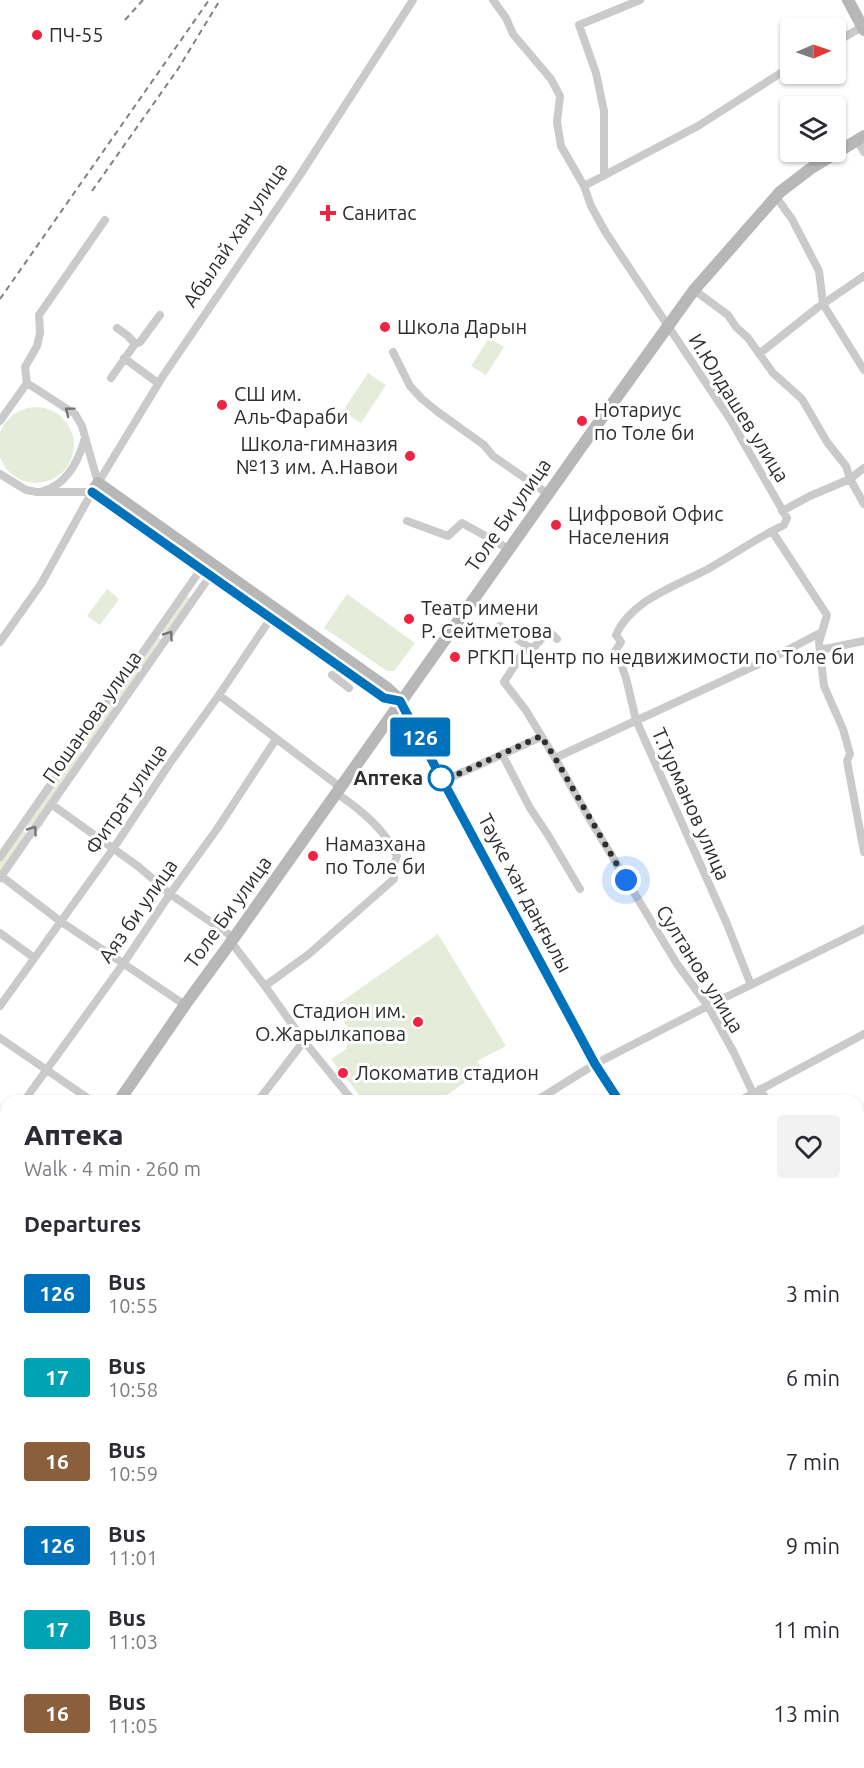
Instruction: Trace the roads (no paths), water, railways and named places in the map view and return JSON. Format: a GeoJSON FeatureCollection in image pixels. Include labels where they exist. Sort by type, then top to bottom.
{"type":"FeatureCollection","features":[{"type":"Feature","properties":{"kind":"street","name":"Абылай хан улица"},"geometry":{"type":"LineString","coordinates":[[0,642],[40,584],[158,384],[294,184],[413,0]]}},
{"type":"Feature","properties":{"kind":"street","name":"И.Юлдашев улица"},"geometry":{"type":"LineString","coordinates":[[493,0],[506,18],[513,34],[551,79],[560,96],[557,122],[561,146],[584,186],[591,206],[606,233],[730,419],[787,518],[784,525],[772,531]]}},
{"type":"Feature","properties":{"kind":"street"},"geometry":{"type":"LineString","coordinates":[[604,176],[604,111],[596,73],[579,25],[639,0]]}},
{"type":"Feature","properties":{"kind":"street"},"geometry":{"type":"LineString","coordinates":[[846,36],[863,25],[848,0]]}},
{"type":"Feature","properties":{"kind":"street"},"geometry":{"type":"LineString","coordinates":[[584,186],[695,128],[780,73]]}},
{"type":"Feature","properties":{"kind":"street"},"geometry":{"type":"LineString","coordinates":[[861,138],[864,152]]}},
{"type":"Feature","properties":{"kind":"street","name":"Толе Би улица"},"geometry":{"type":"LineString","coordinates":[[123,1095],[184,1005],[694,290],[776,197],[810,169],[861,138]]}},
{"type":"Feature","properties":{"kind":"street"},"geometry":{"type":"LineString","coordinates":[[776,197],[792,219],[819,271],[823,304],[860,354],[864,370]]}},
{"type":"Feature","properties":{"kind":"street"},"geometry":{"type":"LineString","coordinates":[[0,422],[27,383],[25,367],[37,346],[40,333],[39,315],[105,220]]}},
{"type":"Feature","properties":{"kind":"street"},"geometry":{"type":"LineString","coordinates":[[759,354],[823,304],[864,276]]}},
{"type":"Feature","properties":{"kind":"street"},"geometry":{"type":"LineString","coordinates":[[694,290],[728,315],[773,373],[802,399],[827,442],[846,466],[850,479],[864,504]]}},
{"type":"Feature","properties":{"kind":"street"},"geometry":{"type":"LineString","coordinates":[[111,378],[124,358],[135,344],[140,342],[160,315]]}},
{"type":"Feature","properties":{"kind":"street"},"geometry":{"type":"LineString","coordinates":[[117,328],[135,344]]}},
{"type":"Feature","properties":{"kind":"street"},"geometry":{"type":"LineString","coordinates":[[393,352],[410,386],[422,399],[484,445],[493,456],[548,494]]}},
{"type":"Feature","properties":{"kind":"street"},"geometry":{"type":"LineString","coordinates":[[124,358],[158,384]]}},
{"type":"Feature","properties":{"kind":"street"},"geometry":{"type":"LineString","coordinates":[[0,474],[26,490],[37,492],[95,488],[85,437],[75,414],[27,383]]}},
{"type":"Feature","properties":{"kind":"street"},"geometry":{"type":"LineString","coordinates":[[37,492],[49,489],[63,480],[80,456],[85,437]]}},
{"type":"Feature","properties":{"kind":"street"},"geometry":{"type":"LineString","coordinates":[[783,511],[810,495],[850,479],[864,468]]}},
{"type":"Feature","properties":{"kind":"street","name":"Тәуке хан даңғылы"},"geometry":{"type":"LineString","coordinates":[[95,488],[206,572],[387,688],[400,701],[595,1064],[615,1095]]}},
{"type":"Feature","properties":{"kind":"street","name":"Тәуке хан даңғылы"},"geometry":{"type":"LineString","coordinates":[[95,488],[274,614]]}},
{"type":"Feature","properties":{"kind":"street"},"geometry":{"type":"LineString","coordinates":[[407,521],[448,536],[462,523],[509,549]]}},
{"type":"Feature","properties":{"kind":"street"},"geometry":{"type":"LineString","coordinates":[[772,531],[827,615],[819,642],[824,686],[843,729],[850,754],[847,761],[864,852]]}},
{"type":"Feature","properties":{"kind":"street","name":"Т.Турманов улица"},"geometry":{"type":"LineString","coordinates":[[751,985],[727,924],[636,720],[626,678],[616,650],[621,642],[616,635],[621,624],[637,607],[772,531]]}},
{"type":"Feature","properties":{"kind":"street","name":"Пошанова улица"},"geometry":{"type":"LineString","coordinates":[[1,877],[206,572]]}},
{"type":"Feature","properties":{"kind":"street","name":"Пошанова улица"},"geometry":{"type":"LineString","coordinates":[[0,857],[206,572]]}},
{"type":"Feature","properties":{"kind":"street","name":"Фитрат улица"},"geometry":{"type":"LineString","coordinates":[[0,1006],[33,957],[113,849],[274,614]]}},
{"type":"Feature","properties":{"kind":"street"},"geometry":{"type":"LineString","coordinates":[[500,626],[527,646],[525,649]]}},
{"type":"Feature","properties":{"kind":"street","name":"Султанов улица"},"geometry":{"type":"LineString","coordinates":[[557,639],[549,631],[535,646],[525,649],[504,682],[525,709],[677,964],[708,1006],[761,1095]]}},
{"type":"Feature","properties":{"kind":"street"},"geometry":{"type":"LineString","coordinates":[[555,758],[774,657],[822,632]]}},
{"type":"Feature","properties":{"kind":"street"},"geometry":{"type":"LineString","coordinates":[[820,650],[864,641]]}},
{"type":"Feature","properties":{"kind":"street"},"geometry":{"type":"LineString","coordinates":[[332,675],[349,688]]}},
{"type":"Feature","properties":{"kind":"street"},"geometry":{"type":"LineString","coordinates":[[219,695],[338,790],[370,819],[392,844],[397,856],[393,867],[393,879],[309,954],[265,986]]}},
{"type":"Feature","properties":{"kind":"street"},"geometry":{"type":"LineString","coordinates":[[443,781],[541,736]]}},
{"type":"Feature","properties":{"kind":"street","name":"Аяз би улица"},"geometry":{"type":"LineString","coordinates":[[28,1095],[217,829],[276,739]]}},
{"type":"Feature","properties":{"kind":"street"},"geometry":{"type":"LineString","coordinates":[[502,754],[530,808],[580,889]]}},
{"type":"Feature","properties":{"kind":"street"},"geometry":{"type":"LineString","coordinates":[[51,804],[139,867],[170,894],[232,940],[304,1041],[348,1095]]}},
{"type":"Feature","properties":{"kind":"street"},"geometry":{"type":"LineString","coordinates":[[1,877],[60,921],[184,1005]]}},
{"type":"Feature","properties":{"kind":"street"},"geometry":{"type":"LineString","coordinates":[[546,1095],[595,1064],[864,929]]}},
{"type":"Feature","properties":{"kind":"street"},"geometry":{"type":"LineString","coordinates":[[0,933],[33,957]]}},
{"type":"Feature","properties":{"kind":"street"},"geometry":{"type":"LineString","coordinates":[[750,1095],[864,1034]]}},
{"type":"Feature","properties":{"kind":"street"},"geometry":{"type":"LineString","coordinates":[[0,1038],[83,1095]]}},
{"type":"Feature","properties":{"kind":"street"},"geometry":{"type":"LineString","coordinates":[[263,1095],[304,1041]]}},
{"type":"Feature","properties":{"kind":"railway"},"geometry":{"type":"LineString","coordinates":[[125,20],[143,0]]}},
{"type":"Feature","properties":{"kind":"railway"},"geometry":{"type":"LineString","coordinates":[[0,299],[209,0]]}},
{"type":"Feature","properties":{"kind":"railway"},"geometry":{"type":"LineString","coordinates":[[92,191],[178,69],[220,0]]}},
{"type":"Feature","properties":{"kind":"place","name":"ПЧ-55"},"geometry":{"type":"Point","coordinates":[37,35]}},
{"type":"Feature","properties":{"kind":"place","name":"Санитас"},"geometry":{"type":"Point","coordinates":[328,213]}},
{"type":"Feature","properties":{"kind":"place","name":"Школа Дарын"},"geometry":{"type":"Point","coordinates":[385,327]}},
{"type":"Feature","properties":{"kind":"place","name":"СШ им. Аль-Фараби"},"geometry":{"type":"Point","coordinates":[222,405]}},
{"type":"Feature","properties":{"kind":"place","name":"Нотариус по Толе би"},"geometry":{"type":"Point","coordinates":[582,421]}},
{"type":"Feature","properties":{"kind":"place","name":"Школа-гимназия №13 им. А.Навои"},"geometry":{"type":"Point","coordinates":[410,456]}},
{"type":"Feature","properties":{"kind":"place","name":"Цифровой Офис Населения"},"geometry":{"type":"Point","coordinates":[556,525]}},
{"type":"Feature","properties":{"kind":"place","name":"Театр имени Р. Сейтметова"},"geometry":{"type":"Point","coordinates":[409,619]}},
{"type":"Feature","properties":{"kind":"place","name":"РГКП Центр по недвижимости по Толе би"},"geometry":{"type":"Point","coordinates":[455,657]}},
{"type":"Feature","properties":{"kind":"place","name":"Аптека"},"geometry":{"type":"Point","coordinates":[441,778]}},
{"type":"Feature","properties":{"kind":"place","name":"Намазхана по Толе би"},"geometry":{"type":"Point","coordinates":[313,856]}},
{"type":"Feature","properties":{"kind":"place","name":"Стадион им. О.Жарылкапова"},"geometry":{"type":"Point","coordinates":[418,1022]}},
{"type":"Feature","properties":{"kind":"place","name":"Локоматив стадион"},"geometry":{"type":"Point","coordinates":[343,1073]}}]}
